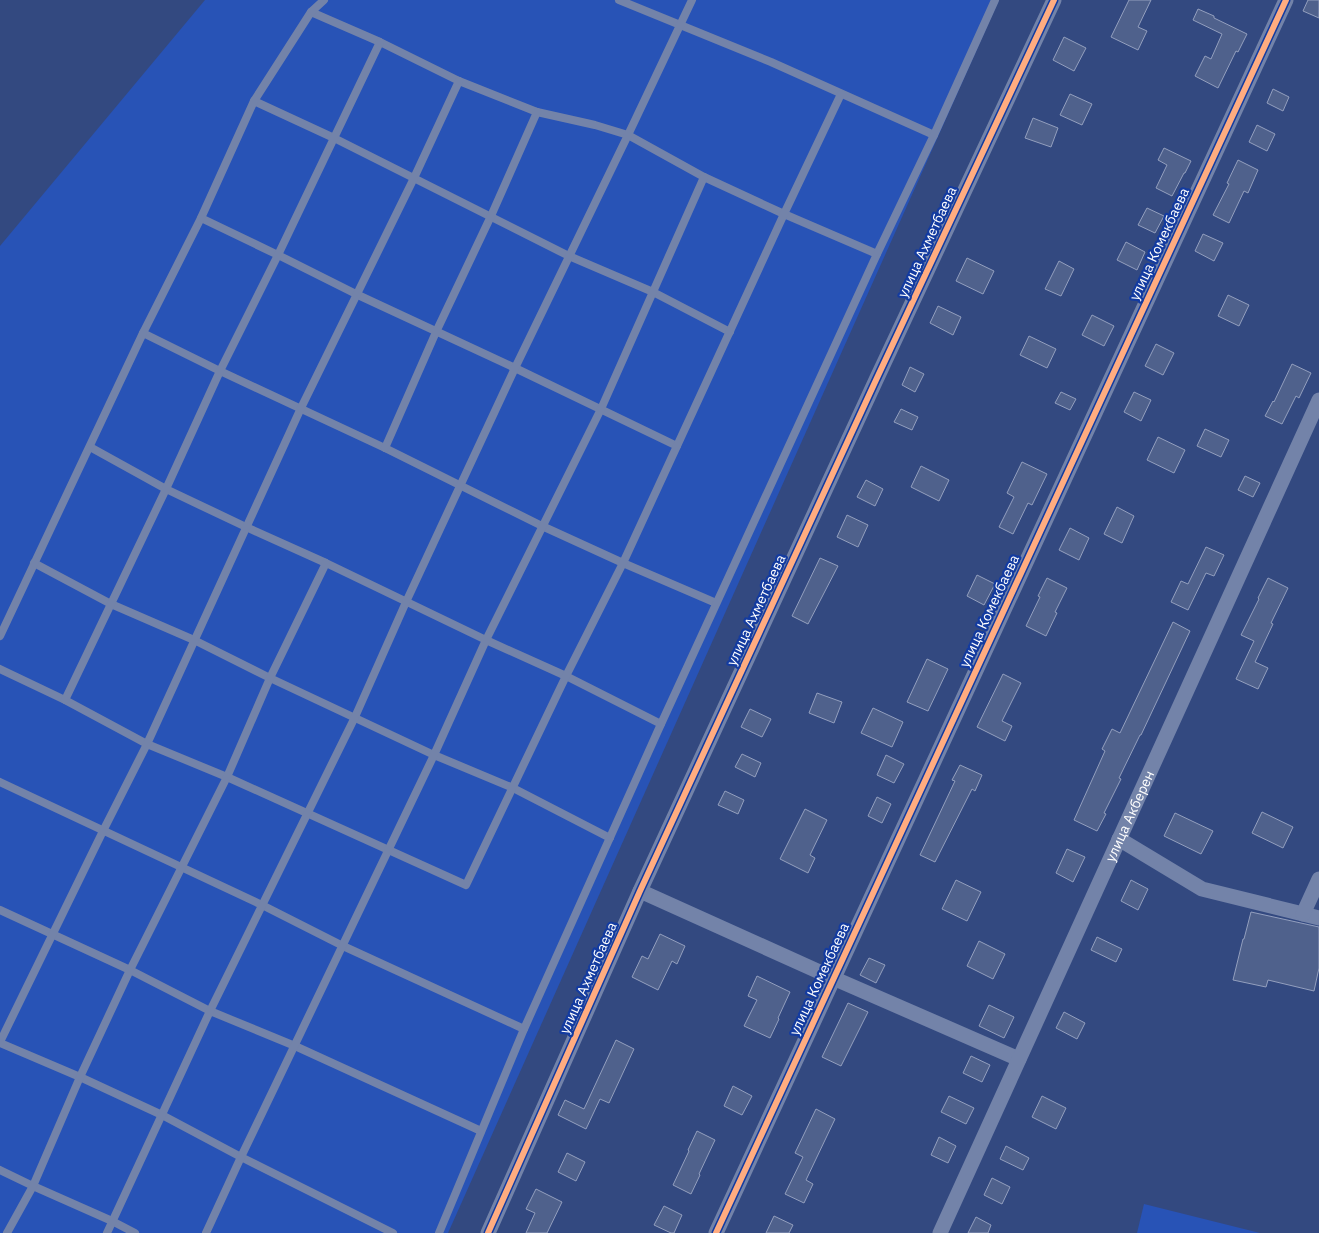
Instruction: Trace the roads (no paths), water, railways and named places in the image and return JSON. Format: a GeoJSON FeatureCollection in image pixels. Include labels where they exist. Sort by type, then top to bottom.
{"type":"FeatureCollection","features":[{"type":"Feature","properties":{"kind":"street","name":"улица Ахметбаева"},"geometry":{"type":"LineString","coordinates":[[488,1233],[640,891],[867,398],[1054,0]]}},
{"type":"Feature","properties":{"kind":"street","name":"улица Комекбаева"},"geometry":{"type":"LineString","coordinates":[[716,1233],[1286,0]]}},
{"type":"Feature","properties":{"kind":"street","name":"улица Акберен"},"geometry":{"type":"LineString","coordinates":[[940,1233],[1319,400]]}},
{"type":"Feature","properties":{"kind":"street"},"geometry":{"type":"LineString","coordinates":[[1119,839],[1202,889],[1319,918]]}},
{"type":"Feature","properties":{"kind":"street"},"geometry":{"type":"LineString","coordinates":[[1303,914],[1319,879]]}},
{"type":"Feature","properties":{"kind":"street"},"geometry":{"type":"LineString","coordinates":[[640,891],[1019,1059]]}},
{"type":"Feature","properties":{"kind":"lane"},"geometry":{"type":"LineString","coordinates":[[0,636],[143,333],[201,218],[254,101],[311,12],[324,0]]}},
{"type":"Feature","properties":{"kind":"lane"},"geometry":{"type":"LineString","coordinates":[[619,0],[771,62],[934,135]]}},
{"type":"Feature","properties":{"kind":"lane"},"geometry":{"type":"LineString","coordinates":[[106,1233],[210,1011],[355,717],[460,485],[692,0]]}},
{"type":"Feature","properties":{"kind":"lane"},"geometry":{"type":"LineString","coordinates":[[439,1233],[524,1030],[716,602],[995,0]]}},
{"type":"Feature","properties":{"kind":"lane"},"geometry":{"type":"LineString","coordinates":[[311,12],[380,42],[459,81],[537,112],[595,125],[628,135],[704,177],[877,254]]}},
{"type":"Feature","properties":{"kind":"lane"},"geometry":{"type":"LineString","coordinates":[[65,700],[220,371],[380,42]]}},
{"type":"Feature","properties":{"kind":"lane"},"geometry":{"type":"LineString","coordinates":[[393,1233],[162,1114],[0,1043],[147,744],[301,408],[358,295],[459,81]]}},
{"type":"Feature","properties":{"kind":"lane"},"geometry":{"type":"LineString","coordinates":[[0,669],[65,700],[147,744],[227,777],[466,885],[566,676],[623,563],[841,94]]}},
{"type":"Feature","properties":{"kind":"lane"},"geometry":{"type":"LineString","coordinates":[[254,101],[334,138],[569,256],[653,292],[730,332]]}},
{"type":"Feature","properties":{"kind":"lane"},"geometry":{"type":"LineString","coordinates":[[385,448],[537,112]]}},
{"type":"Feature","properties":{"kind":"lane"},"geometry":{"type":"LineString","coordinates":[[206,1233],[241,1156],[434,755],[486,640],[601,409],[704,177]]}},
{"type":"Feature","properties":{"kind":"lane"},"geometry":{"type":"LineString","coordinates":[[201,218],[358,295],[677,446]]}},
{"type":"Feature","properties":{"kind":"lane"},"geometry":{"type":"LineString","coordinates":[[143,333],[385,448],[542,526],[716,602]]}},
{"type":"Feature","properties":{"kind":"lane"},"geometry":{"type":"LineString","coordinates":[[90,447],[166,489],[566,676],[661,724]]}},
{"type":"Feature","properties":{"kind":"lane"},"geometry":{"type":"LineString","coordinates":[[34,563],[111,604],[194,640],[434,755],[513,788],[610,838]]}},
{"type":"Feature","properties":{"kind":"lane"},"geometry":{"type":"LineString","coordinates":[[7,1233],[33,1186],[80,1077],[130,970],[227,777],[270,678],[326,563]]}},
{"type":"Feature","properties":{"kind":"lane"},"geometry":{"type":"LineString","coordinates":[[0,782],[182,867],[343,946],[524,1030]]}},
{"type":"Feature","properties":{"kind":"lane"},"geometry":{"type":"LineString","coordinates":[[0,910],[130,970],[210,1011],[295,1046],[481,1132]]}},
{"type":"Feature","properties":{"kind":"lane"},"geometry":{"type":"LineString","coordinates":[[0,1170],[112,1220],[135,1233]]}}]}
